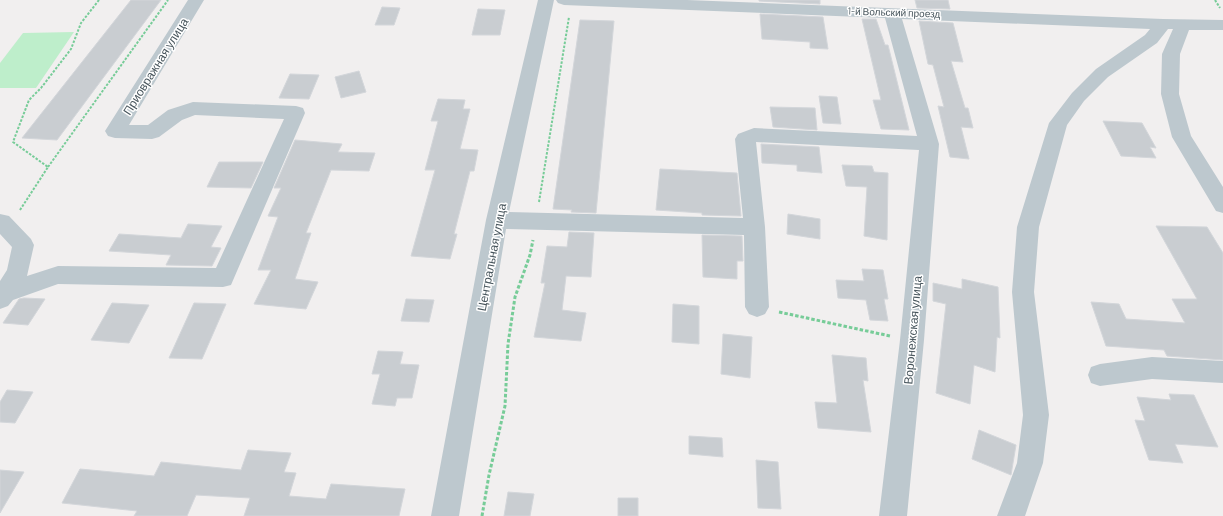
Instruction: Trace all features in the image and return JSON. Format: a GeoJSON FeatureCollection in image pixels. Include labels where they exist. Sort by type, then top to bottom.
{"type":"FeatureCollection","features":[{"type":"Feature","properties":{"kind":"street","name":"Приовражная улица"},"geometry":{"type":"LineString","coordinates":[[3,296],[58,275],[223,278],[296,113],[193,108],[175,115],[152,132],[115,131],[196,0]]}},
{"type":"Feature","properties":{"kind":"street","name":"Центральная улица"},"geometry":{"type":"LineString","coordinates":[[445,516],[497,220],[546,0]]}},
{"type":"Feature","properties":{"kind":"street","name":"1-й Вольский проезд"},"geometry":{"type":"LineString","coordinates":[[564,0],[1223,25]]}},
{"type":"Feature","properties":{"kind":"street","name":"Воронежская улица"},"geometry":{"type":"LineString","coordinates":[[892,12],[929,144],[912,340],[893,516]]}},
{"type":"Feature","properties":{"kind":"street"},"geometry":{"type":"LineString","coordinates":[[1173,24],[1170,94],[1182,137],[1223,204]]}},
{"type":"Feature","properties":{"kind":"street"},"geometry":{"type":"LineString","coordinates":[[1011,516],[1030,463],[1036,415],[1023,292],[1028,227],[1058,123],[1078,97],[1102,73],[1173,24]]}},
{"type":"Feature","properties":{"kind":"street"},"geometry":{"type":"LineString","coordinates":[[758,307],[754,227],[745,139],[754,135],[929,144]]}},
{"type":"Feature","properties":{"kind":"street"},"geometry":{"type":"LineString","coordinates":[[3,296],[18,272],[24,245],[7,219]]}},
{"type":"Feature","properties":{"kind":"street"},"geometry":{"type":"LineString","coordinates":[[497,220],[754,227]]}},
{"type":"Feature","properties":{"kind":"street"},"geometry":{"type":"LineString","coordinates":[[1100,375],[1152,368],[1223,372]]}},
{"type":"Feature","properties":{"kind":"path"},"geometry":{"type":"LineString","coordinates":[[48,167],[13,142],[29,100],[41,88],[71,49],[81,23],[99,0]]}},
{"type":"Feature","properties":{"kind":"path"},"geometry":{"type":"LineString","coordinates":[[7,219],[48,167],[168,0]]}},
{"type":"Feature","properties":{"kind":"path"},"geometry":{"type":"LineString","coordinates":[[1215,0],[1223,11]]}},
{"type":"Feature","properties":{"kind":"path"},"geometry":{"type":"LineString","coordinates":[[482,516],[489,475],[505,406],[508,344],[515,297],[530,255],[567,25]]}},
{"type":"Feature","properties":{"kind":"path"},"geometry":{"type":"LineString","coordinates":[[758,307],[912,340]]}},
{"type":"Feature","properties":{"kind":"green space"},"geometry":{"type":"Polygon","coordinates":[[[74,32],[36,88],[0,88],[0,63],[23,33],[74,32]]]}},
{"type":"Feature","properties":{"kind":"building"},"geometry":{"type":"Polygon","coordinates":[[[131,0],[161,0],[57,140],[22,138],[131,0]]]}},
{"type":"Feature","properties":{"kind":"building"},"geometry":{"type":"Polygon","coordinates":[[[820,0],[820,4],[759,1],[820,0]]]}},
{"type":"Feature","properties":{"kind":"building"},"geometry":{"type":"Polygon","coordinates":[[[915,0],[948,0],[950,9],[917,8],[915,0]]]}},
{"type":"Feature","properties":{"kind":"building"},"geometry":{"type":"Polygon","coordinates":[[[382,7],[400,8],[394,25],[375,25],[382,7]]]}},
{"type":"Feature","properties":{"kind":"building"},"geometry":{"type":"Polygon","coordinates":[[[478,9],[505,10],[500,35],[472,35],[478,9]]]}},
{"type":"Feature","properties":{"kind":"building"},"geometry":{"type":"Polygon","coordinates":[[[760,14],[823,17],[828,49],[810,48],[810,42],[762,39],[760,14]]]}},
{"type":"Feature","properties":{"kind":"building"},"geometry":{"type":"Polygon","coordinates":[[[862,19],[876,19],[885,45],[888,45],[909,130],[881,129],[873,100],[881,100],[862,19]]]}},
{"type":"Feature","properties":{"kind":"building"},"geometry":{"type":"Polygon","coordinates":[[[580,20],[614,21],[596,213],[571,212],[572,210],[553,209],[580,20]]]}},
{"type":"Feature","properties":{"kind":"building"},"geometry":{"type":"Polygon","coordinates":[[[919,21],[953,23],[963,62],[951,61],[965,108],[968,108],[973,128],[961,127],[969,159],[950,157],[938,106],[944,107],[933,65],[928,64],[919,21]]]}},
{"type":"Feature","properties":{"kind":"building"},"geometry":{"type":"Polygon","coordinates":[[[359,71],[366,92],[341,98],[335,77],[359,71]]]}},
{"type":"Feature","properties":{"kind":"building"},"geometry":{"type":"Polygon","coordinates":[[[290,74],[319,75],[309,99],[279,98],[290,74]]]}},
{"type":"Feature","properties":{"kind":"building"},"geometry":{"type":"Polygon","coordinates":[[[819,96],[837,97],[841,124],[823,123],[819,96]]]}},
{"type":"Feature","properties":{"kind":"building"},"geometry":{"type":"Polygon","coordinates":[[[438,99],[465,100],[463,109],[470,109],[460,149],[478,150],[474,171],[470,171],[454,234],[457,234],[450,259],[411,256],[435,170],[425,170],[438,121],[431,121],[438,99]]]}},
{"type":"Feature","properties":{"kind":"building"},"geometry":{"type":"Polygon","coordinates":[[[770,107],[815,108],[817,130],[773,127],[770,107]]]}},
{"type":"Feature","properties":{"kind":"building"},"geometry":{"type":"Polygon","coordinates":[[[1103,121],[1142,123],[1156,148],[1150,147],[1156,158],[1121,156],[1103,121]]]}},
{"type":"Feature","properties":{"kind":"building"},"geometry":{"type":"Polygon","coordinates":[[[295,140],[342,144],[338,152],[375,153],[369,171],[331,170],[306,233],[311,233],[295,279],[318,282],[306,309],[254,304],[271,270],[258,270],[278,217],[268,216],[281,188],[274,188],[295,140]]]}},
{"type":"Feature","properties":{"kind":"building"},"geometry":{"type":"Polygon","coordinates":[[[761,144],[819,147],[822,173],[797,171],[797,165],[762,163],[761,144]]]}},
{"type":"Feature","properties":{"kind":"building"},"geometry":{"type":"Polygon","coordinates":[[[219,162],[263,162],[251,188],[207,187],[219,162]]]}},
{"type":"Feature","properties":{"kind":"building"},"geometry":{"type":"Polygon","coordinates":[[[842,165],[872,166],[874,172],[888,173],[887,240],[864,236],[867,187],[846,186],[842,165]]]}},
{"type":"Feature","properties":{"kind":"building"},"geometry":{"type":"Polygon","coordinates":[[[660,169],[737,173],[741,216],[702,215],[702,213],[656,210],[660,169]]]}},
{"type":"Feature","properties":{"kind":"building"},"geometry":{"type":"Polygon","coordinates":[[[788,214],[820,219],[820,239],[787,234],[788,214]]]}},
{"type":"Feature","properties":{"kind":"building"},"geometry":{"type":"Polygon","coordinates":[[[188,224],[222,226],[211,247],[221,248],[212,266],[166,265],[171,255],[109,251],[119,234],[181,238],[188,224]]]}},
{"type":"Feature","properties":{"kind":"building"},"geometry":{"type":"Polygon","coordinates":[[[1156,226],[1207,227],[1223,253],[1223,360],[1167,356],[1164,350],[1106,346],[1091,302],[1119,304],[1126,319],[1185,323],[1172,299],[1197,299],[1156,226]]]}},
{"type":"Feature","properties":{"kind":"building"},"geometry":{"type":"Polygon","coordinates":[[[569,232],[594,233],[591,277],[566,276],[562,310],[586,313],[581,341],[534,337],[545,283],[541,283],[547,246],[567,247],[569,232]]]}},
{"type":"Feature","properties":{"kind":"building"},"geometry":{"type":"Polygon","coordinates":[[[702,235],[742,236],[743,261],[737,261],[737,279],[703,277],[702,235]]]}},
{"type":"Feature","properties":{"kind":"building"},"geometry":{"type":"Polygon","coordinates":[[[862,269],[883,270],[888,299],[884,299],[888,321],[870,320],[866,300],[838,298],[836,280],[864,281],[862,269]]]}},
{"type":"Feature","properties":{"kind":"building"},"geometry":{"type":"Polygon","coordinates":[[[962,279],[998,287],[1000,338],[997,337],[995,372],[974,365],[970,404],[936,393],[946,304],[933,301],[933,283],[962,289],[962,279]]]}},
{"type":"Feature","properties":{"kind":"building"},"geometry":{"type":"Polygon","coordinates":[[[19,299],[45,299],[28,325],[3,323],[19,299]]]}},
{"type":"Feature","properties":{"kind":"building"},"geometry":{"type":"Polygon","coordinates":[[[406,299],[434,300],[429,322],[401,321],[406,299]]]}},
{"type":"Feature","properties":{"kind":"building"},"geometry":{"type":"Polygon","coordinates":[[[112,303],[149,305],[129,343],[91,340],[112,303]]]}},
{"type":"Feature","properties":{"kind":"building"},"geometry":{"type":"Polygon","coordinates":[[[194,303],[226,304],[202,359],[169,358],[194,303]]]}},
{"type":"Feature","properties":{"kind":"building"},"geometry":{"type":"Polygon","coordinates":[[[673,304],[699,306],[699,344],[672,342],[673,304]]]}},
{"type":"Feature","properties":{"kind":"building"},"geometry":{"type":"Polygon","coordinates":[[[723,334],[752,337],[750,378],[721,374],[723,334]]]}},
{"type":"Feature","properties":{"kind":"building"},"geometry":{"type":"Polygon","coordinates":[[[378,351],[403,352],[400,364],[419,365],[412,398],[397,398],[395,406],[372,404],[380,374],[372,374],[378,351]]]}},
{"type":"Feature","properties":{"kind":"building"},"geometry":{"type":"Polygon","coordinates":[[[832,355],[866,358],[868,381],[863,380],[871,432],[818,428],[815,402],[837,403],[832,355]]]}},
{"type":"Feature","properties":{"kind":"building"},"geometry":{"type":"Polygon","coordinates":[[[7,390],[33,392],[15,423],[0,422],[0,402],[7,390]]]}},
{"type":"Feature","properties":{"kind":"building"},"geometry":{"type":"Polygon","coordinates":[[[1169,394],[1194,395],[1218,447],[1175,444],[1183,463],[1149,460],[1135,420],[1145,421],[1137,397],[1171,400],[1169,394]]]}},
{"type":"Feature","properties":{"kind":"building"},"geometry":{"type":"Polygon","coordinates":[[[979,430],[1016,445],[1011,475],[972,459],[979,430]]]}},
{"type":"Feature","properties":{"kind":"building"},"geometry":{"type":"Polygon","coordinates":[[[689,436],[722,438],[723,457],[689,454],[689,436]]]}},
{"type":"Feature","properties":{"kind":"building"},"geometry":{"type":"Polygon","coordinates":[[[248,450],[291,453],[284,472],[296,473],[289,496],[326,499],[331,484],[405,489],[399,516],[244,516],[250,498],[196,495],[187,516],[134,516],[137,511],[62,503],[80,469],[154,476],[161,462],[241,470],[248,450]]]}},
{"type":"Feature","properties":{"kind":"building"},"geometry":{"type":"Polygon","coordinates":[[[756,460],[778,462],[781,509],[758,508],[756,460]]]}},
{"type":"Feature","properties":{"kind":"building"},"geometry":{"type":"Polygon","coordinates":[[[0,470],[24,472],[0,513],[0,470]]]}},
{"type":"Feature","properties":{"kind":"building"},"geometry":{"type":"Polygon","coordinates":[[[508,492],[534,494],[530,516],[504,516],[508,492]]]}},
{"type":"Feature","properties":{"kind":"building"},"geometry":{"type":"Polygon","coordinates":[[[618,498],[638,498],[638,516],[618,516],[618,498]]]}}]}
